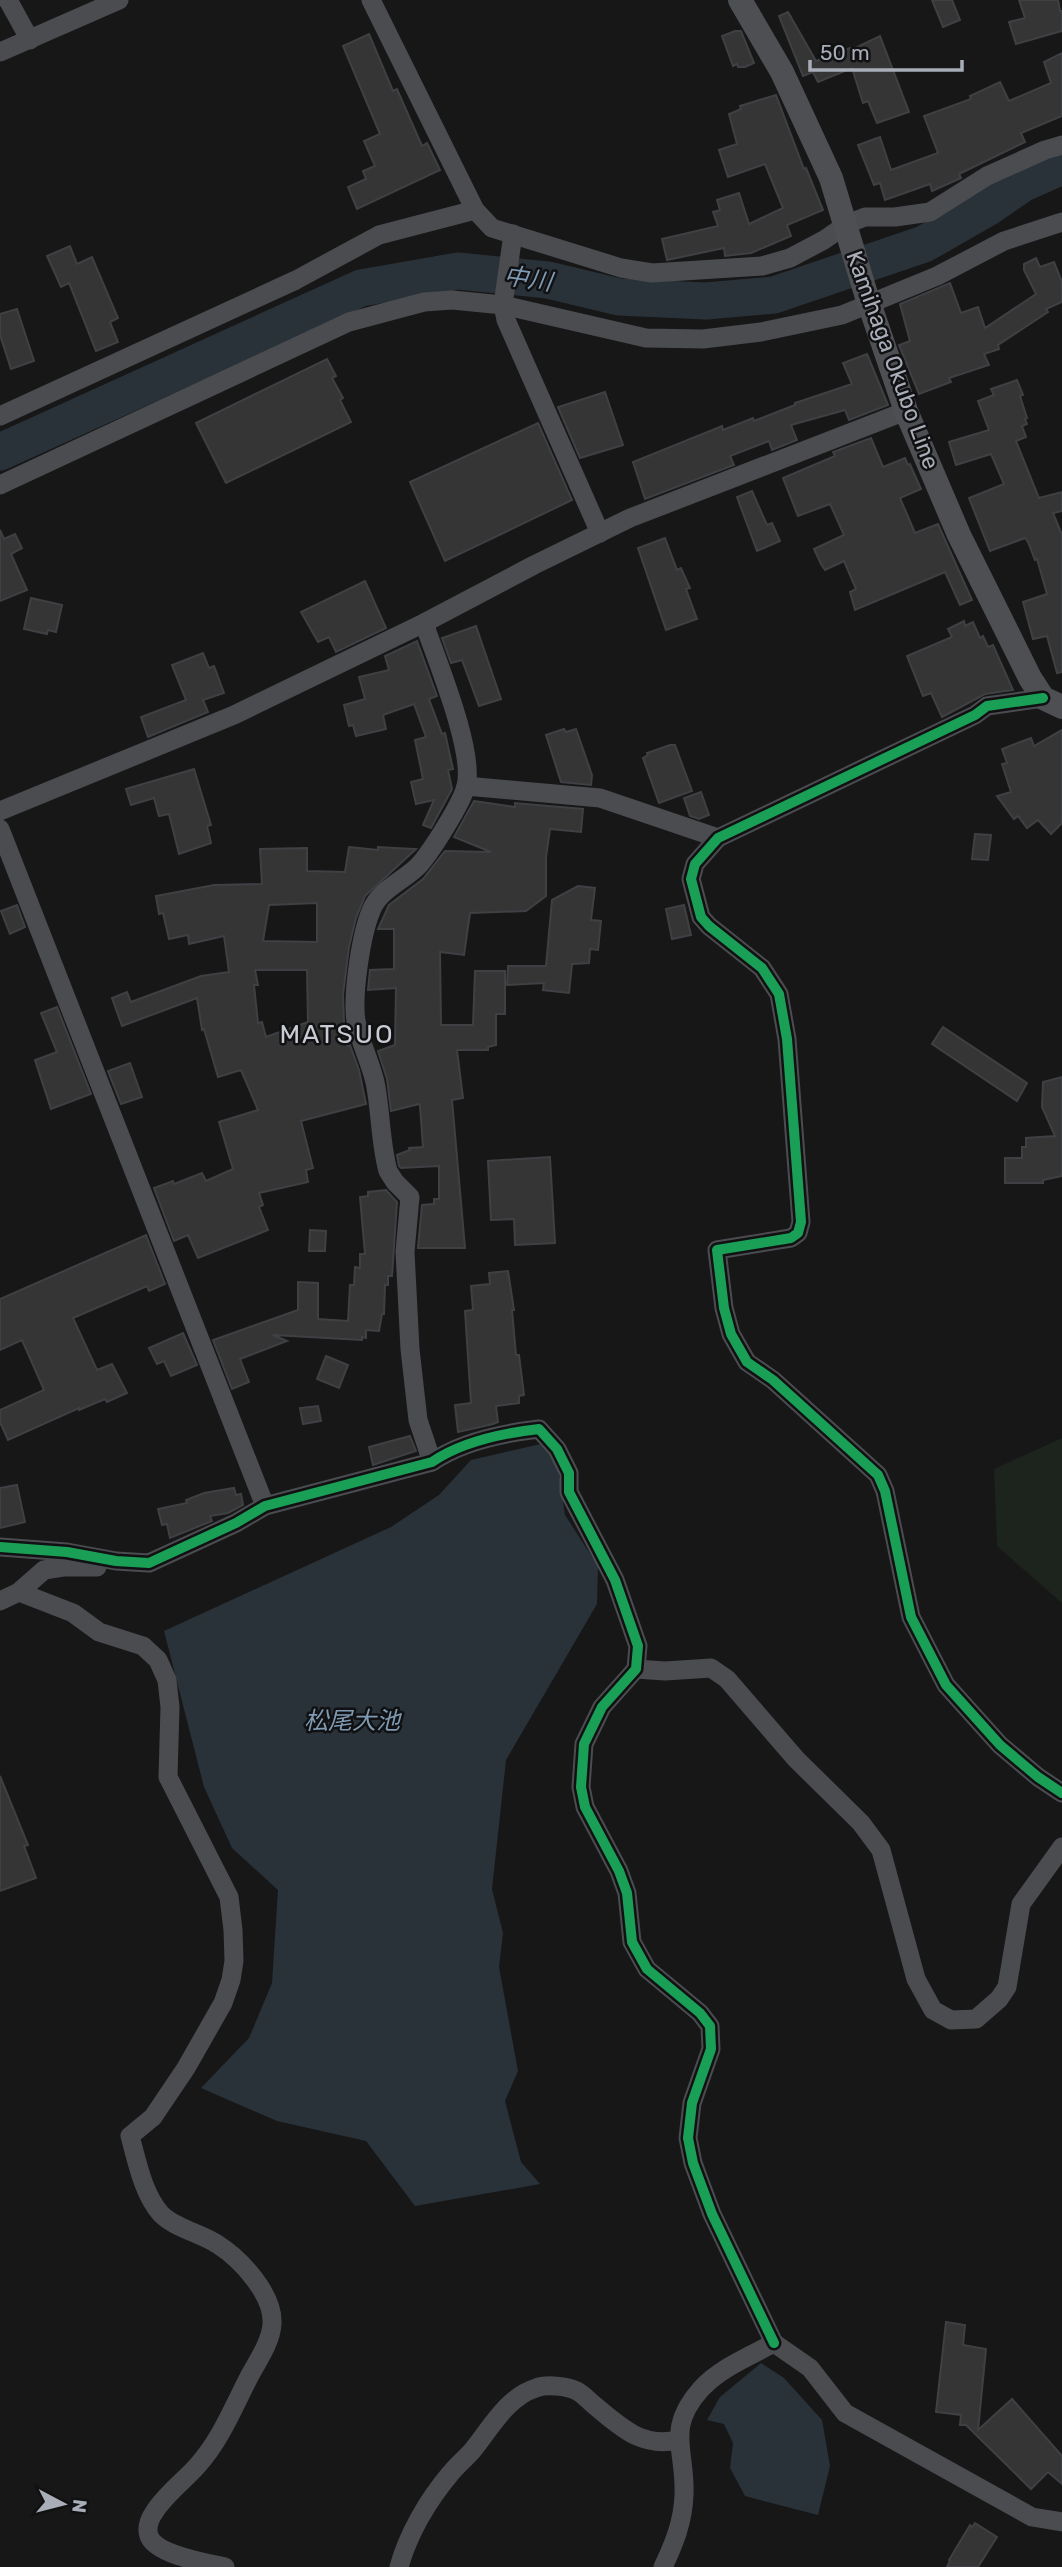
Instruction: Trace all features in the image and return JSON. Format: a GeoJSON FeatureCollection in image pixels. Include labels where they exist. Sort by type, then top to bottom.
{"type":"FeatureCollection","features":[{"type":"Feature","properties":{"kind":"main road","name":"Kamihaga Okubo Line"},"geometry":{"type":"LineString","coordinates":[[740,0],[782,72],[831,178],[867,298],[906,411],[960,535],[1030,678],[1052,702]]}},
{"type":"Feature","properties":{"kind":"street"},"geometry":{"type":"LineString","coordinates":[[8,0],[30,40]]}},
{"type":"Feature","properties":{"kind":"street"},"geometry":{"type":"LineString","coordinates":[[0,52],[119,0]]}},
{"type":"Feature","properties":{"kind":"street"},"geometry":{"type":"LineString","coordinates":[[371,0],[475,210],[492,228],[512,241],[621,268],[652,273],[728,269],[790,258],[849,233],[865,217],[895,217],[930,212],[987,176],[1062,145]]}},
{"type":"Feature","properties":{"kind":"street"},"geometry":{"type":"LineString","coordinates":[[0,416],[296,280],[379,235],[475,210]]}},
{"type":"Feature","properties":{"kind":"street"},"geometry":{"type":"LineString","coordinates":[[0,485],[349,322],[424,302],[504,300],[646,338],[703,339],[761,332],[842,315],[867,298],[937,276],[1004,241],[1062,222]]}},
{"type":"Feature","properties":{"kind":"street"},"geometry":{"type":"LineString","coordinates":[[512,241],[504,300],[506,320],[600,533]]}},
{"type":"Feature","properties":{"kind":"street"},"geometry":{"type":"LineString","coordinates":[[0,811],[234,715],[424,623],[630,517],[906,411]]}},
{"type":"Feature","properties":{"kind":"street"},"geometry":{"type":"LineString","coordinates":[[424,623],[460,731],[467,766],[466,786],[435,844],[419,866],[371,908],[362,947],[356,1018],[374,1081],[388,1171],[410,1197],[405,1252],[410,1349],[418,1420],[432,1462]]}},
{"type":"Feature","properties":{"kind":"street"},"geometry":{"type":"LineString","coordinates":[[1052,702],[987,706],[975,715],[718,838],[695,864],[691,879],[701,917],[762,968],[779,994],[787,1039],[801,1223],[798,1233],[791,1238],[717,1250],[724,1308],[731,1334],[747,1362],[773,1380],[834,1433],[877,1475],[885,1491],[911,1617],[946,1685],[1000,1745],[1062,1793]]}},
{"type":"Feature","properties":{"kind":"street"},"geometry":{"type":"LineString","coordinates":[[466,786],[600,798],[718,838]]}},
{"type":"Feature","properties":{"kind":"street"},"geometry":{"type":"LineString","coordinates":[[0,829],[265,1506]]}},
{"type":"Feature","properties":{"kind":"street"},"geometry":{"type":"LineString","coordinates":[[0,1547],[67,1552],[149,1563],[236,1523],[265,1506],[432,1462],[446,1452],[471,1444],[539,1429],[557,1449],[569,1473],[569,1492],[615,1580],[638,1646],[636,1669],[602,1707],[584,1744],[581,1787],[585,1807],[619,1871],[627,1893],[632,1942],[647,1969],[700,2013],[710,2026],[711,2049],[692,2103],[688,2138],[692,2163],[712,2214],[774,2343],[810,2368],[845,2413],[1032,2517],[1062,2522]]}},
{"type":"Feature","properties":{"kind":"street"},"geometry":{"type":"LineString","coordinates":[[0,1601],[19,1592],[44,1570],[118,1566],[127,1562]]}},
{"type":"Feature","properties":{"kind":"street"},"geometry":{"type":"LineString","coordinates":[[19,1592],[74,1613],[99,1632],[143,1646],[158,1660],[167,1681],[170,1707],[168,1777],[229,1897],[234,1961],[223,2003],[186,2068],[153,2117],[130,2136],[149,2195],[162,2216],[218,2244],[236,2259],[255,2281],[272,2311],[269,2336],[224,2429],[205,2456],[148,2521],[149,2535],[155,2544],[167,2551],[225,2567]]}},
{"type":"Feature","properties":{"kind":"street"},"geometry":{"type":"LineString","coordinates":[[636,1669],[665,1671],[711,1668],[727,1679],[796,1759],[861,1823],[881,1850],[916,1979],[933,2010],[951,2020],[976,2019],[999,1999],[1007,1987],[1021,1904],[1062,1847]]}},
{"type":"Feature","properties":{"kind":"street"},"geometry":{"type":"LineString","coordinates":[[663,2567],[676,2541],[684,2495],[678,2440],[683,2413],[702,2387],[728,2368],[774,2343]]}},
{"type":"Feature","properties":{"kind":"street"},"geometry":{"type":"LineString","coordinates":[[400,2567],[413,2530],[449,2474],[470,2454],[500,2414],[520,2396],[537,2387],[555,2386],[577,2391],[642,2440],[660,2444],[678,2440]]}},
{"type":"Feature","properties":{"kind":"shaded area"},"geometry":{"type":"Polygon","coordinates":[[[1062,1438],[1062,1603],[997,1546],[994,1469],[1062,1438]]]}},
{"type":"Feature","properties":{"kind":"water","name":"松尾大池"},"geometry":{"type":"Polygon","coordinates":[[[545,1443],[557,1461],[565,1515],[598,1566],[597,1604],[506,1760],[492,1889],[503,1933],[499,1967],[518,2071],[505,2101],[521,2162],[540,2184],[415,2206],[366,2141],[277,2121],[201,2088],[249,2038],[272,1983],[278,1890],[232,1848],[204,1787],[164,1631],[391,1527],[439,1495],[471,1460],[545,1443]]]}},
{"type":"Feature","properties":{"kind":"water"},"geometry":{"type":"Polygon","coordinates":[[[761,2363],[784,2378],[822,2420],[830,2466],[818,2515],[745,2496],[730,2468],[733,2443],[724,2424],[707,2420],[720,2397],[761,2363]]]}},
{"type":"Feature","properties":{"kind":"building"},"geometry":{"type":"Polygon","coordinates":[[[932,0],[952,0],[960,20],[943,27],[932,0]]]}},
{"type":"Feature","properties":{"kind":"building"},"geometry":{"type":"Polygon","coordinates":[[[1019,0],[1058,0],[1062,11],[1062,31],[1016,44],[1009,22],[1025,18],[1019,0]]]}},
{"type":"Feature","properties":{"kind":"building"},"geometry":{"type":"Polygon","coordinates":[[[788,12],[816,61],[850,48],[851,50],[880,36],[909,112],[877,123],[868,101],[863,103],[852,68],[818,82],[813,72],[803,76],[779,16],[788,12]]]}},
{"type":"Feature","properties":{"kind":"building"},"geometry":{"type":"Polygon","coordinates":[[[741,31],[754,63],[745,67],[738,67],[737,64],[733,66],[722,36],[741,31]]]}},
{"type":"Feature","properties":{"kind":"building"},"geometry":{"type":"Polygon","coordinates":[[[369,34],[393,91],[397,89],[422,146],[427,143],[440,170],[357,209],[348,187],[366,179],[363,171],[375,166],[364,141],[380,134],[343,46],[369,34]]]}},
{"type":"Feature","properties":{"kind":"building"},"geometry":{"type":"Polygon","coordinates":[[[1062,53],[1062,116],[1021,133],[1025,142],[959,174],[961,178],[932,191],[930,184],[885,200],[880,183],[874,185],[858,145],[880,137],[891,170],[938,153],[924,116],[971,99],[970,96],[1000,82],[1009,101],[1051,83],[1044,62],[1062,53]]]}},
{"type":"Feature","properties":{"kind":"building"},"geometry":{"type":"Polygon","coordinates":[[[776,95],[823,210],[787,225],[791,236],[751,253],[725,256],[724,248],[667,260],[662,239],[718,226],[713,212],[720,210],[717,200],[739,193],[749,224],[783,208],[765,164],[728,177],[719,150],[737,144],[729,114],[741,109],[740,106],[776,95]]]}},
{"type":"Feature","properties":{"kind":"building"},"geometry":{"type":"Polygon","coordinates":[[[70,246],[77,264],[92,257],[118,318],[110,322],[118,342],[96,351],[69,283],[61,287],[47,256],[70,246]]]}},
{"type":"Feature","properties":{"kind":"building"},"geometry":{"type":"Polygon","coordinates":[[[1036,258],[1040,267],[1054,262],[1062,282],[1062,302],[1046,309],[1048,312],[998,345],[999,349],[984,354],[989,365],[949,378],[951,382],[919,394],[899,345],[910,341],[900,304],[950,283],[961,313],[978,307],[985,328],[1036,294],[1024,270],[1024,264],[1036,258]]]}},
{"type":"Feature","properties":{"kind":"building"},"geometry":{"type":"Polygon","coordinates":[[[17,309],[34,361],[11,369],[0,335],[0,314],[17,309]]]}},
{"type":"Feature","properties":{"kind":"building"},"geometry":{"type":"Polygon","coordinates":[[[867,354],[888,405],[849,420],[845,410],[791,425],[797,440],[772,450],[769,441],[730,456],[734,465],[645,499],[633,462],[722,426],[723,430],[753,418],[754,421],[795,403],[852,384],[843,363],[867,354]]]}},
{"type":"Feature","properties":{"kind":"building"},"geometry":{"type":"Polygon","coordinates":[[[327,359],[336,376],[332,378],[343,398],[340,400],[351,422],[226,483],[196,423],[327,359]]]}},
{"type":"Feature","properties":{"kind":"building"},"geometry":{"type":"Polygon","coordinates":[[[1017,380],[1023,395],[1020,396],[1027,424],[1022,426],[1026,437],[1016,441],[1039,498],[1062,492],[1062,511],[1053,513],[1062,535],[1062,672],[1057,673],[1047,636],[1033,639],[1023,602],[1047,594],[1037,559],[1035,560],[1025,538],[990,551],[969,498],[1004,484],[991,454],[956,465],[949,442],[989,430],[978,401],[994,395],[991,389],[1017,380]]]}},
{"type":"Feature","properties":{"kind":"building"},"geometry":{"type":"Polygon","coordinates":[[[605,392],[623,445],[580,458],[558,407],[605,392]]]}},
{"type":"Feature","properties":{"kind":"building"},"geometry":{"type":"Polygon","coordinates":[[[538,423],[572,500],[445,561],[410,482],[538,423]]]}},
{"type":"Feature","properties":{"kind":"building"},"geometry":{"type":"Polygon","coordinates":[[[871,438],[883,467],[905,458],[908,465],[910,464],[921,489],[900,498],[915,533],[938,524],[972,600],[960,605],[945,572],[855,610],[850,592],[856,589],[844,561],[825,570],[821,564],[814,549],[844,535],[830,504],[798,516],[783,478],[835,456],[833,452],[871,438]]]}},
{"type":"Feature","properties":{"kind":"building"},"geometry":{"type":"Polygon","coordinates":[[[752,491],[767,525],[772,523],[780,541],[757,551],[737,497],[752,491]]]}},
{"type":"Feature","properties":{"kind":"building"},"geometry":{"type":"Polygon","coordinates":[[[0,530],[4,539],[15,534],[22,548],[11,554],[27,590],[0,601],[0,530]]]}},
{"type":"Feature","properties":{"kind":"building"},"geometry":{"type":"Polygon","coordinates":[[[665,538],[677,570],[681,568],[690,588],[686,589],[697,619],[666,630],[638,548],[665,538]]]}},
{"type":"Feature","properties":{"kind":"building"},"geometry":{"type":"Polygon","coordinates":[[[365,581],[386,628],[336,652],[329,637],[318,642],[301,612],[365,581]]]}},
{"type":"Feature","properties":{"kind":"building"},"geometry":{"type":"Polygon","coordinates":[[[31,598],[62,605],[56,632],[48,630],[47,634],[24,629],[31,598]]]}},
{"type":"Feature","properties":{"kind":"building"},"geometry":{"type":"Polygon","coordinates":[[[964,621],[965,626],[973,622],[980,638],[983,636],[988,647],[993,645],[1013,690],[985,694],[942,717],[931,693],[923,696],[907,656],[952,637],[948,629],[964,621]]]}},
{"type":"Feature","properties":{"kind":"building"},"geometry":{"type":"Polygon","coordinates":[[[476,626],[501,699],[479,706],[462,660],[451,663],[442,638],[476,626]]]}},
{"type":"Feature","properties":{"kind":"building"},"geometry":{"type":"Polygon","coordinates":[[[417,641],[437,696],[429,699],[442,734],[445,733],[453,769],[448,770],[452,789],[431,828],[423,825],[434,800],[416,804],[411,782],[423,779],[415,740],[426,737],[414,704],[383,715],[386,729],[356,736],[353,725],[349,726],[344,705],[365,699],[359,677],[389,670],[385,656],[417,641]]]}},
{"type":"Feature","properties":{"kind":"building"},"geometry":{"type":"Polygon","coordinates":[[[203,653],[209,668],[214,666],[224,693],[203,700],[208,712],[148,737],[141,717],[186,700],[172,665],[203,653]]]}},
{"type":"Feature","properties":{"kind":"building"},"geometry":{"type":"Polygon","coordinates":[[[564,729],[566,732],[576,729],[592,775],[591,785],[561,782],[546,735],[564,729]]]}},
{"type":"Feature","properties":{"kind":"building"},"geometry":{"type":"Polygon","coordinates":[[[1062,730],[1062,823],[1051,834],[1038,820],[1027,828],[1018,816],[1014,819],[997,796],[1011,792],[1002,764],[1007,763],[1002,749],[1031,738],[1034,746],[1062,730]]]}},
{"type":"Feature","properties":{"kind":"building"},"geometry":{"type":"Polygon","coordinates":[[[675,745],[692,791],[659,803],[643,758],[647,753],[675,745]]]}},
{"type":"Feature","properties":{"kind":"building"},"geometry":{"type":"Polygon","coordinates":[[[194,769],[211,825],[207,826],[211,843],[179,854],[169,814],[159,816],[154,798],[131,805],[126,789],[194,769]]]}},
{"type":"Feature","properties":{"kind":"building"},"geometry":{"type":"Polygon","coordinates":[[[701,792],[709,815],[699,819],[690,816],[684,798],[701,792]]]}},
{"type":"Feature","properties":{"kind":"building"},"geometry":{"type":"Polygon","coordinates":[[[474,801],[515,807],[515,803],[583,809],[581,832],[550,829],[546,857],[546,896],[526,911],[470,913],[464,955],[440,952],[441,1025],[473,1025],[475,971],[505,971],[505,1014],[496,1014],[496,1045],[488,1047],[488,1050],[457,1050],[463,1098],[452,1100],[465,1248],[418,1248],[422,1205],[434,1204],[434,1199],[439,1199],[439,1166],[399,1166],[397,1155],[410,1150],[409,1148],[423,1147],[420,1106],[419,1104],[391,1111],[387,1079],[378,1051],[395,1045],[396,988],[368,990],[370,970],[394,969],[394,929],[378,929],[389,905],[423,879],[445,851],[491,852],[454,837],[474,801]]]}},
{"type":"Feature","properties":{"kind":"building"},"geometry":{"type":"Polygon","coordinates":[[[975,834],[991,835],[988,860],[972,859],[975,834]]]}},
{"type":"Feature","properties":{"kind":"building"},"geometry":{"type":"Polygon","coordinates":[[[349,847],[378,850],[378,847],[416,849],[365,896],[349,947],[343,995],[344,1022],[347,1046],[350,1045],[359,1070],[366,1104],[301,1121],[313,1168],[306,1170],[308,1182],[259,1193],[263,1205],[259,1207],[268,1230],[198,1258],[188,1235],[174,1241],[154,1188],[173,1181],[174,1184],[202,1173],[206,1181],[233,1169],[219,1122],[258,1110],[241,1070],[218,1077],[204,1029],[202,1030],[197,998],[122,1026],[112,998],[127,992],[131,1002],[201,976],[229,972],[224,936],[189,944],[188,935],[169,939],[163,913],[159,914],[156,896],[214,885],[262,884],[260,849],[307,848],[307,871],[345,872],[349,847]],[[317,903],[269,905],[263,941],[317,942],[317,903]],[[255,970],[258,985],[254,985],[258,1023],[262,1022],[266,1037],[308,1022],[307,970],[255,970]]]}},
{"type":"Feature","properties":{"kind":"building"},"geometry":{"type":"Polygon","coordinates":[[[578,886],[595,888],[591,920],[601,921],[598,950],[590,949],[589,963],[572,964],[569,993],[543,990],[544,983],[507,985],[508,966],[546,966],[552,900],[578,886]]]}},
{"type":"Feature","properties":{"kind":"building"},"geometry":{"type":"Polygon","coordinates":[[[17,905],[25,927],[10,934],[1,911],[17,905]]]}},
{"type":"Feature","properties":{"kind":"building"},"geometry":{"type":"Polygon","coordinates":[[[684,905],[691,935],[672,939],[666,909],[684,905]]]}},
{"type":"Feature","properties":{"kind":"building"},"geometry":{"type":"Polygon","coordinates":[[[57,1007],[91,1094],[51,1109],[35,1060],[57,1052],[41,1013],[57,1007]]]}},
{"type":"Feature","properties":{"kind":"building"},"geometry":{"type":"Polygon","coordinates":[[[943,1027],[1027,1083],[1017,1101],[932,1044],[943,1027]]]}},
{"type":"Feature","properties":{"kind":"building"},"geometry":{"type":"Polygon","coordinates":[[[130,1063],[142,1097],[121,1104],[108,1071],[130,1063]]]}},
{"type":"Feature","properties":{"kind":"building"},"geometry":{"type":"Polygon","coordinates":[[[1062,1077],[1062,1176],[1043,1180],[1043,1183],[1005,1183],[1005,1158],[1022,1158],[1022,1147],[1026,1147],[1026,1138],[1055,1136],[1042,1107],[1043,1082],[1062,1077]]]}},
{"type":"Feature","properties":{"kind":"building"},"geometry":{"type":"Polygon","coordinates":[[[550,1157],[555,1243],[515,1245],[514,1219],[491,1220],[488,1161],[550,1157]]]}},
{"type":"Feature","properties":{"kind":"building"},"geometry":{"type":"Polygon","coordinates":[[[386,1190],[397,1202],[392,1276],[388,1276],[388,1285],[385,1285],[384,1314],[379,1331],[366,1330],[366,1338],[362,1337],[362,1340],[273,1335],[287,1341],[240,1359],[249,1382],[232,1389],[213,1340],[298,1310],[298,1282],[318,1283],[318,1319],[348,1321],[350,1285],[354,1285],[355,1267],[360,1268],[360,1254],[365,1254],[360,1197],[368,1196],[368,1192],[386,1190]]]}},
{"type":"Feature","properties":{"kind":"building"},"geometry":{"type":"Polygon","coordinates":[[[310,1230],[326,1231],[325,1251],[309,1251],[310,1230]]]}},
{"type":"Feature","properties":{"kind":"building"},"geometry":{"type":"Polygon","coordinates":[[[146,1235],[165,1284],[149,1291],[147,1286],[73,1318],[97,1370],[112,1364],[127,1393],[107,1402],[105,1399],[79,1408],[8,1440],[0,1422],[0,1410],[44,1390],[22,1340],[0,1350],[0,1299],[146,1235]]]}},
{"type":"Feature","properties":{"kind":"building"},"geometry":{"type":"Polygon","coordinates":[[[508,1271],[514,1310],[516,1355],[519,1355],[524,1395],[519,1396],[519,1403],[496,1406],[498,1422],[458,1432],[455,1405],[471,1403],[465,1311],[473,1310],[471,1286],[490,1284],[489,1273],[508,1271]]]}},
{"type":"Feature","properties":{"kind":"building"},"geometry":{"type":"Polygon","coordinates":[[[183,1333],[197,1365],[171,1376],[164,1361],[157,1364],[149,1348],[183,1333]]]}},
{"type":"Feature","properties":{"kind":"building"},"geometry":{"type":"Polygon","coordinates":[[[326,1356],[348,1365],[339,1388],[317,1379],[326,1356]]]}},
{"type":"Feature","properties":{"kind":"building"},"geometry":{"type":"Polygon","coordinates":[[[318,1406],[321,1421],[303,1424],[300,1408],[318,1406]]]}},
{"type":"Feature","properties":{"kind":"building"},"geometry":{"type":"Polygon","coordinates":[[[410,1436],[416,1451],[373,1465],[369,1447],[410,1436]]]}},
{"type":"Feature","properties":{"kind":"building"},"geometry":{"type":"Polygon","coordinates":[[[17,1485],[25,1522],[0,1528],[0,1488],[17,1485]]]}},
{"type":"Feature","properties":{"kind":"building"},"geometry":{"type":"Polygon","coordinates":[[[234,1488],[236,1495],[241,1494],[243,1505],[228,1513],[210,1516],[212,1521],[170,1538],[167,1524],[162,1525],[158,1509],[187,1503],[186,1500],[204,1493],[234,1488]]]}},
{"type":"Feature","properties":{"kind":"building"},"geometry":{"type":"Polygon","coordinates":[[[0,1776],[28,1845],[24,1846],[36,1878],[0,1891],[0,1776]]]}},
{"type":"Feature","properties":{"kind":"building"},"geometry":{"type":"Polygon","coordinates":[[[946,2322],[965,2325],[963,2345],[986,2349],[978,2430],[1012,2399],[1062,2456],[1062,2484],[1048,2472],[1031,2489],[966,2425],[960,2425],[961,2415],[936,2412],[946,2322]]]}},
{"type":"Feature","properties":{"kind":"building"},"geometry":{"type":"Polygon","coordinates":[[[975,2523],[997,2537],[978,2567],[947,2567],[970,2525],[972,2527],[975,2523]]]}},
{"type":"Feature","properties":{"kind":"waterway","name":"中川"},"geometry":{"type":"LineString","coordinates":[[0,452],[361,288],[458,271],[548,280],[619,297],[706,301],[774,295],[924,244],[987,208],[1022,184],[1062,166]]}},
{"type":"Feature","properties":{"kind":"cycle path"},"geometry":{"type":"LineString","coordinates":[[1043,698],[987,706],[975,715],[718,838],[695,864],[691,879],[701,917],[762,968],[779,994],[787,1039],[801,1222],[798,1233],[791,1238],[717,1250],[724,1308],[731,1334],[747,1362],[773,1380],[878,1475],[885,1491],[911,1617],[946,1685],[1000,1745],[1062,1793]]}},
{"type":"Feature","properties":{"kind":"cycle path"},"geometry":{"type":"LineString","coordinates":[[0,1547],[67,1552],[116,1561],[149,1563],[236,1523],[265,1506],[432,1462],[456,1449],[483,1440],[539,1429],[557,1449],[569,1473],[569,1492],[615,1580],[638,1646],[636,1669],[602,1707],[584,1744],[581,1787],[585,1807],[619,1871],[627,1893],[632,1942],[647,1969],[700,2013],[710,2026],[711,2049],[692,2103],[688,2138],[693,2163],[712,2214],[774,2343]]}},
{"type":"Feature","properties":{"kind":"district","name":"MATSUO"},"geometry":{"type":"Point","coordinates":[337,1034]}}]}
